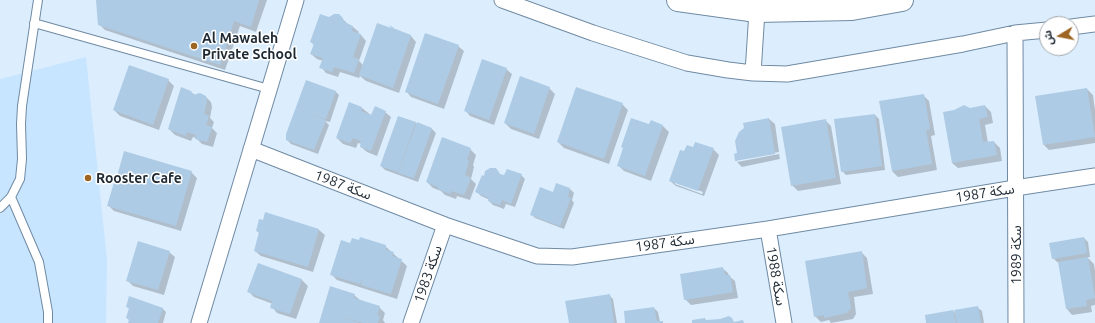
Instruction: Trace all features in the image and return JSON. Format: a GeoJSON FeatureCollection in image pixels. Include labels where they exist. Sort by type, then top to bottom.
{"type":"FeatureCollection","features":[{"type":"Feature","properties":{"kind":"main road"},"geometry":{"type":"LineString","coordinates":[[678,0],[757,11],[852,9],[902,0]]}},
{"type":"Feature","properties":{"kind":"street"},"geometry":{"type":"LineString","coordinates":[[199,323],[296,0]]}},
{"type":"Feature","properties":{"kind":"street"},"geometry":{"type":"LineString","coordinates":[[502,0],[593,33],[687,63],[754,73],[787,74],[962,44],[1015,33],[1039,31]]}},
{"type":"Feature","properties":{"kind":"street"},"geometry":{"type":"LineString","coordinates":[[754,73],[757,11]]}},
{"type":"Feature","properties":{"kind":"street"},"geometry":{"type":"LineString","coordinates":[[1079,26],[1095,24]]}},
{"type":"Feature","properties":{"kind":"street","name":"سكة 1989"},"geometry":{"type":"LineString","coordinates":[[1015,33],[1016,323]]}},
{"type":"Feature","properties":{"kind":"street","name":"سكة 1987"},"geometry":{"type":"LineString","coordinates":[[251,149],[445,225],[537,256],[551,257],[572,257],[768,229],[1095,176]]}},
{"type":"Feature","properties":{"kind":"street","name":"سكة 1983"},"geometry":{"type":"LineString","coordinates":[[411,323],[445,225]]}},
{"type":"Feature","properties":{"kind":"street","name":"سكة 1988"},"geometry":{"type":"LineString","coordinates":[[768,229],[784,323]]}},
{"type":"Feature","properties":{"kind":"lane"},"geometry":{"type":"LineString","coordinates":[[0,208],[11,197],[20,179],[22,159],[22,106],[38,0]]}},
{"type":"Feature","properties":{"kind":"lane"},"geometry":{"type":"LineString","coordinates":[[34,23],[269,89]]}},
{"type":"Feature","properties":{"kind":"lane"},"geometry":{"type":"LineString","coordinates":[[11,197],[39,262],[48,312],[48,323]]}},
{"type":"Feature","properties":{"kind":"shaded area"},"geometry":{"type":"Polygon","coordinates":[[[86,57],[107,260],[106,323],[0,323],[0,79],[86,57]]]}},
{"type":"Feature","properties":{"kind":"building","name":"Al Mawaleh Private School"},"geometry":{"type":"Polygon","coordinates":[[[96,0],[259,0],[251,27],[234,21],[220,65],[98,25],[96,0]]]}},
{"type":"Feature","properties":{"kind":"building"},"geometry":{"type":"Polygon","coordinates":[[[320,14],[329,17],[334,14],[339,14],[343,18],[344,22],[353,26],[352,31],[361,34],[353,57],[359,59],[354,73],[334,67],[332,72],[319,68],[323,58],[310,54],[314,44],[310,42],[320,14]]]}},
{"type":"Feature","properties":{"kind":"building"},"geometry":{"type":"Polygon","coordinates":[[[377,23],[391,28],[389,25],[411,35],[393,88],[359,75],[377,23]]]}},
{"type":"Feature","properties":{"kind":"building"},"geometry":{"type":"Polygon","coordinates":[[[425,33],[459,45],[438,104],[405,92],[425,33]]]}},
{"type":"Feature","properties":{"kind":"building"},"geometry":{"type":"Polygon","coordinates":[[[482,59],[507,68],[489,120],[464,111],[482,59]]]}},
{"type":"Feature","properties":{"kind":"building"},"geometry":{"type":"Polygon","coordinates":[[[129,65],[169,79],[153,125],[113,110],[129,65]]]}},
{"type":"Feature","properties":{"kind":"building"},"geometry":{"type":"Polygon","coordinates":[[[520,76],[550,87],[534,134],[504,123],[520,76]]]}},
{"type":"Feature","properties":{"kind":"building"},"geometry":{"type":"Polygon","coordinates":[[[306,80],[336,91],[326,119],[311,114],[326,120],[314,150],[286,140],[286,134],[306,80]]]}},
{"type":"Feature","properties":{"kind":"building"},"geometry":{"type":"Polygon","coordinates":[[[181,87],[191,91],[193,95],[200,93],[206,96],[207,101],[204,114],[209,116],[206,125],[212,127],[207,142],[195,139],[196,135],[187,132],[186,136],[168,129],[181,87]]]}},
{"type":"Feature","properties":{"kind":"building"},"geometry":{"type":"Polygon","coordinates":[[[576,87],[623,103],[604,159],[557,142],[576,87]]]}},
{"type":"Feature","properties":{"kind":"building"},"geometry":{"type":"Polygon","coordinates":[[[1087,88],[1095,137],[1043,145],[1035,96],[1087,88]]]}},
{"type":"Feature","properties":{"kind":"building"},"geometry":{"type":"Polygon","coordinates":[[[924,94],[930,129],[926,130],[932,164],[892,171],[879,101],[924,94]]]}},
{"type":"Feature","properties":{"kind":"building"},"geometry":{"type":"Polygon","coordinates":[[[349,102],[362,107],[361,111],[371,115],[375,106],[386,111],[371,151],[360,147],[361,141],[353,138],[350,143],[336,138],[349,102]]]}},
{"type":"Feature","properties":{"kind":"building"},"geometry":{"type":"Polygon","coordinates":[[[964,105],[970,108],[985,105],[988,117],[979,119],[983,142],[994,141],[997,155],[952,163],[943,112],[954,110],[964,105]]]}},
{"type":"Feature","properties":{"kind":"building"},"geometry":{"type":"Polygon","coordinates":[[[875,114],[882,166],[841,172],[834,119],[875,114]]]}},
{"type":"Feature","properties":{"kind":"building"},"geometry":{"type":"Polygon","coordinates":[[[398,116],[416,122],[398,172],[380,166],[398,116]]]}},
{"type":"Feature","properties":{"kind":"building"},"geometry":{"type":"Polygon","coordinates":[[[631,118],[649,124],[651,120],[663,125],[645,176],[617,166],[623,148],[621,147],[631,118]]]}},
{"type":"Feature","properties":{"kind":"building"},"geometry":{"type":"Polygon","coordinates":[[[769,118],[775,154],[735,161],[734,154],[737,153],[735,141],[739,132],[744,128],[743,123],[769,118]]]}},
{"type":"Feature","properties":{"kind":"building"},"geometry":{"type":"Polygon","coordinates":[[[826,119],[836,178],[791,186],[781,127],[826,119]]]}},
{"type":"Feature","properties":{"kind":"building"},"geometry":{"type":"Polygon","coordinates":[[[417,122],[432,128],[414,178],[398,173],[417,122]]]}},
{"type":"Feature","properties":{"kind":"building"},"geometry":{"type":"Polygon","coordinates":[[[442,137],[471,148],[467,160],[469,161],[465,175],[471,178],[464,195],[452,191],[450,194],[426,182],[442,137]]]}},
{"type":"Feature","properties":{"kind":"building"},"geometry":{"type":"Polygon","coordinates":[[[695,142],[714,148],[698,191],[669,181],[680,150],[684,151],[687,145],[693,147],[695,142]]]}},
{"type":"Feature","properties":{"kind":"building"},"geometry":{"type":"Polygon","coordinates":[[[124,151],[192,171],[176,226],[107,206],[124,151]]]}},
{"type":"Feature","properties":{"kind":"building"},"geometry":{"type":"Polygon","coordinates":[[[490,168],[496,168],[500,174],[504,175],[507,169],[522,174],[511,204],[502,200],[500,205],[488,201],[489,198],[475,192],[482,175],[484,176],[485,171],[490,168]]]}},
{"type":"Feature","properties":{"kind":"building"},"geometry":{"type":"Polygon","coordinates":[[[556,183],[570,188],[568,197],[571,198],[560,226],[530,215],[540,187],[553,192],[556,183]]]}},
{"type":"Feature","properties":{"kind":"building"},"geometry":{"type":"Polygon","coordinates":[[[265,212],[319,229],[308,267],[254,251],[259,232],[256,231],[259,219],[263,220],[265,212]]]}},
{"type":"Feature","properties":{"kind":"building"},"geometry":{"type":"Polygon","coordinates":[[[360,237],[386,245],[386,250],[394,252],[392,256],[402,259],[391,294],[361,285],[363,277],[360,284],[330,275],[341,240],[350,243],[352,238],[359,240],[360,237]]]}},
{"type":"Feature","properties":{"kind":"building"},"geometry":{"type":"Polygon","coordinates":[[[1084,237],[1087,253],[1052,259],[1049,243],[1084,237]]]}},
{"type":"Feature","properties":{"kind":"building"},"geometry":{"type":"Polygon","coordinates":[[[138,241],[170,251],[158,290],[126,281],[138,241]]]}},
{"type":"Feature","properties":{"kind":"building"},"geometry":{"type":"Polygon","coordinates":[[[862,251],[867,288],[848,292],[851,308],[847,313],[824,318],[824,315],[814,317],[805,261],[862,251]]]}},
{"type":"Feature","properties":{"kind":"building"},"geometry":{"type":"Polygon","coordinates":[[[1088,257],[1095,298],[1086,300],[1087,306],[1066,309],[1058,262],[1088,257]]]}},
{"type":"Feature","properties":{"kind":"building"},"geometry":{"type":"Polygon","coordinates":[[[258,263],[302,279],[290,314],[270,308],[272,301],[247,292],[258,263]]]}},
{"type":"Feature","properties":{"kind":"building"},"geometry":{"type":"Polygon","coordinates":[[[723,267],[725,275],[730,275],[733,292],[684,300],[680,274],[723,267]]]}},
{"type":"Feature","properties":{"kind":"building"},"geometry":{"type":"Polygon","coordinates":[[[330,286],[355,294],[354,298],[380,306],[377,315],[380,316],[378,323],[363,323],[341,316],[360,323],[319,323],[330,286]]]}},
{"type":"Feature","properties":{"kind":"building"},"geometry":{"type":"Polygon","coordinates":[[[610,294],[614,323],[569,323],[565,301],[610,294]]]}},
{"type":"Feature","properties":{"kind":"building"},"geometry":{"type":"Polygon","coordinates":[[[129,296],[163,308],[158,323],[128,323],[129,319],[126,318],[129,308],[126,307],[129,296]]]}},
{"type":"Feature","properties":{"kind":"building"},"geometry":{"type":"Polygon","coordinates":[[[978,306],[981,323],[957,323],[954,310],[978,306]]]}},
{"type":"Feature","properties":{"kind":"building"},"geometry":{"type":"Polygon","coordinates":[[[654,307],[657,321],[663,321],[663,323],[625,323],[624,311],[654,307]]]}},
{"type":"Feature","properties":{"kind":"building"},"geometry":{"type":"Polygon","coordinates":[[[953,310],[956,323],[926,323],[925,315],[953,310]]]}},
{"type":"Feature","properties":{"kind":"building"},"geometry":{"type":"Polygon","coordinates":[[[729,316],[734,322],[743,320],[744,323],[692,323],[692,320],[705,318],[706,320],[720,319],[729,316]]]}},
{"type":"Feature","properties":{"kind":"place","name":"Al Mawaleh Private School"},"geometry":{"type":"Point","coordinates":[194,46]}},
{"type":"Feature","properties":{"kind":"place","name":"Rooster Cafe"},"geometry":{"type":"Point","coordinates":[88,178]}}]}
